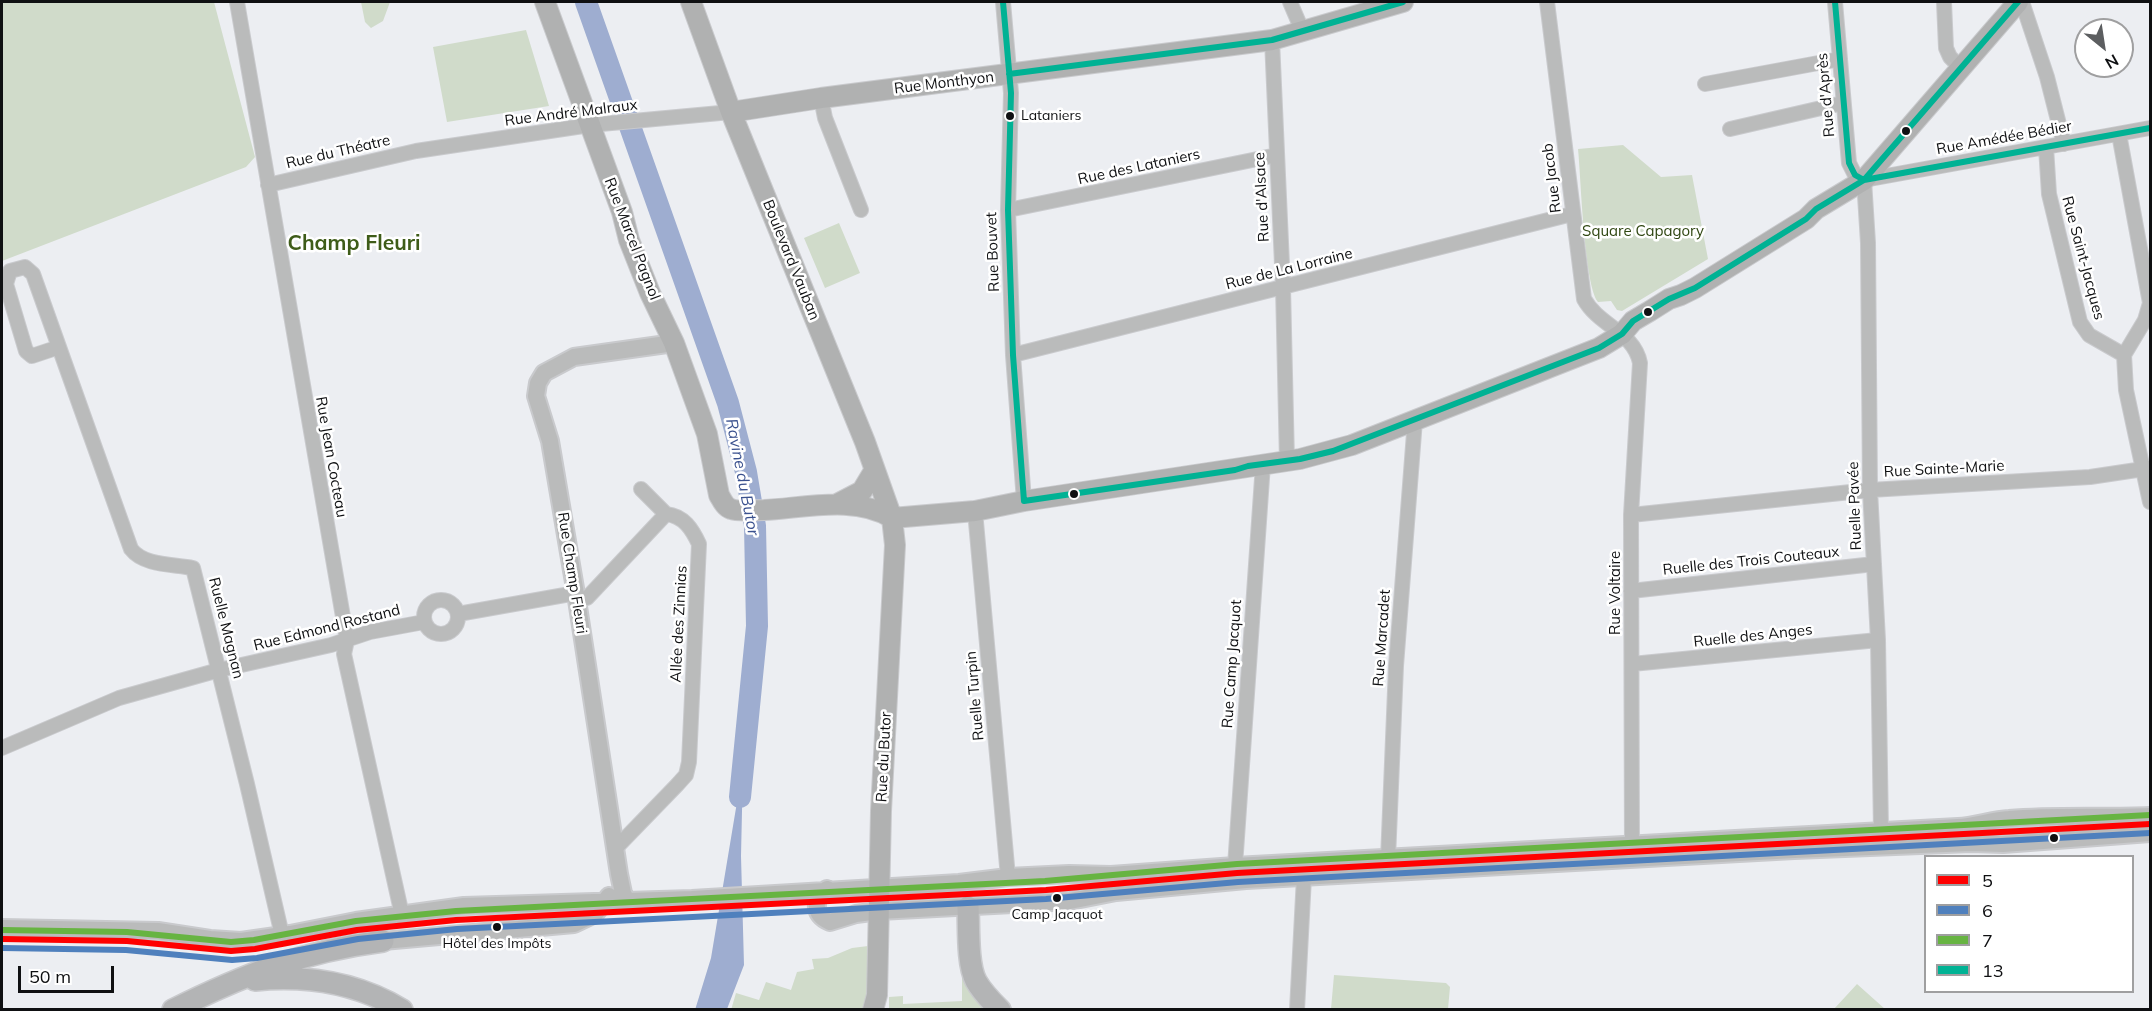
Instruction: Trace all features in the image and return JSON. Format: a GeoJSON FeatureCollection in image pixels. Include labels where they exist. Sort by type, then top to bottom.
{"type":"FeatureCollection","features":[{"type":"Feature","properties":{"kind":"main road","name":"Rue Marcel Pagnol"},"geometry":{"type":"LineString","coordinates":[[545,2],[596,124],[629,240],[650,293],[674,343],[706,434],[719,495],[723,503],[731,509],[777,509],[837,504]]}},
{"type":"Feature","properties":{"kind":"main road","name":"Boulevard Vauban"},"geometry":{"type":"LineString","coordinates":[[691,2],[731,112],[865,442],[892,518]]}},
{"type":"Feature","properties":{"kind":"main road","name":"Rue Monthyon"},"geometry":{"type":"LineString","coordinates":[[731,112],[820,98],[1272,40],[1403,2]]}},
{"type":"Feature","properties":{"kind":"main road"},"geometry":{"type":"LineString","coordinates":[[837,504],[882,512],[892,518],[975,511],[1024,501],[1287,461],[1333,451],[1599,348],[1622,334],[1633,321],[1669,299],[1681,296],[1806,219],[1816,209],[1864,180],[1960,67],[2020,2]]}},
{"type":"Feature","properties":{"kind":"main road"},"geometry":{"type":"LineString","coordinates":[[837,504],[862,491],[874,471]]}},
{"type":"Feature","properties":{"kind":"main road","name":"Rue du Butor"},"geometry":{"type":"LineString","coordinates":[[875,1002],[881,811],[895,545],[892,518]]}},
{"type":"Feature","properties":{"kind":"main road"},"geometry":{"type":"LineString","coordinates":[[968,907],[971,966],[975,979],[1000,1010]]}},
{"type":"Feature","properties":{"kind":"main road"},"geometry":{"type":"LineString","coordinates":[[173,1010],[255,971],[297,958],[353,945],[383,941]]}},
{"type":"Feature","properties":{"kind":"main road"},"geometry":{"type":"LineString","coordinates":[[219,987],[257,980],[287,978],[322,980],[362,989],[402,1010]]}},
{"type":"Feature","properties":{"kind":"street","name":"Rue Jean Cocteau"},"geometry":{"type":"LineString","coordinates":[[237,2],[347,640],[344,654],[402,915]]}},
{"type":"Feature","properties":{"kind":"street","name":"Rue Bouvet"},"geometry":{"type":"LineString","coordinates":[[1003,2],[1011,93],[1008,210],[1013,355],[1024,501]]}},
{"type":"Feature","properties":{"kind":"street"},"geometry":{"type":"LineString","coordinates":[[1290,2],[1302,30]]}},
{"type":"Feature","properties":{"kind":"street","name":"Rue Jacob"},"geometry":{"type":"LineString","coordinates":[[1547,2],[1584,299],[1595,316],[1622,334]]}},
{"type":"Feature","properties":{"kind":"street","name":"Rue d'Après"},"geometry":{"type":"LineString","coordinates":[[1834,2],[1849,163],[1855,175],[1864,180]]}},
{"type":"Feature","properties":{"kind":"street"},"geometry":{"type":"LineString","coordinates":[[1944,2],[1946,48],[1950,57],[1960,67]]}},
{"type":"Feature","properties":{"kind":"street"},"geometry":{"type":"LineString","coordinates":[[2020,2],[2047,77],[2064,144]]}},
{"type":"Feature","properties":{"kind":"street","name":"Rue d'Alsace"},"geometry":{"type":"LineString","coordinates":[[1272,40],[1283,287],[1287,461]]}},
{"type":"Feature","properties":{"kind":"street"},"geometry":{"type":"LineString","coordinates":[[1705,84],[1839,59]]}},
{"type":"Feature","properties":{"kind":"street"},"geometry":{"type":"LineString","coordinates":[[820,98],[825,118],[861,210]]}},
{"type":"Feature","properties":{"kind":"street"},"geometry":{"type":"LineString","coordinates":[[1730,129],[1843,103]]}},
{"type":"Feature","properties":{"kind":"street","name":"Rue André Malraux"},"geometry":{"type":"LineString","coordinates":[[416,151],[596,124],[731,112]]}},
{"type":"Feature","properties":{"kind":"street","name":"Rue Amédée Bédier"},"geometry":{"type":"LineString","coordinates":[[1864,180],[2151,128]]}},
{"type":"Feature","properties":{"kind":"street"},"geometry":{"type":"LineString","coordinates":[[2119,134],[2150,303],[2145,320],[2124,354],[2126,390],[2147,469],[2151,502]]}},
{"type":"Feature","properties":{"kind":"street","name":"Rue Saint-Jacques"},"geometry":{"type":"LineString","coordinates":[[2046,147],[2049,194],[2079,322],[2090,335],[2124,354]]}},
{"type":"Feature","properties":{"kind":"street","name":"Rue du Théatre"},"geometry":{"type":"LineString","coordinates":[[268,185],[416,151]]}},
{"type":"Feature","properties":{"kind":"street","name":"Rue des Lataniers"},"geometry":{"type":"LineString","coordinates":[[1008,210],[1277,155]]}},
{"type":"Feature","properties":{"kind":"street","name":"Ruelle Pavée"},"geometry":{"type":"LineString","coordinates":[[1864,180],[1868,243],[1870,490],[1878,640],[1881,831]]}},
{"type":"Feature","properties":{"kind":"street","name":"Rue de La Lorraine"},"geometry":{"type":"LineString","coordinates":[[1013,355],[1572,214]]}},
{"type":"Feature","properties":{"kind":"street","name":"Ruelle Magnan"},"geometry":{"type":"LineString","coordinates":[[59,347],[32,356],[26,351],[6,284],[9,271],[25,267],[33,274],[131,549],[137,557],[146,560],[193,568],[282,935]]}},
{"type":"Feature","properties":{"kind":"street","name":"Rue Champ Fleuri"},"geometry":{"type":"LineString","coordinates":[[639,347],[654,338],[667,325]]}},
{"type":"Feature","properties":{"kind":"street","name":"Rue Voltaire"},"geometry":{"type":"LineString","coordinates":[[1622,334],[1631,342],[1640,363],[1631,515],[1632,852]]}},
{"type":"Feature","properties":{"kind":"street","name":"Rue Champ Fleuri"},"geometry":{"type":"LineString","coordinates":[[627,902],[619,874],[577,596],[549,441],[536,396],[537,383],[544,373],[574,357],[674,343]]}},
{"type":"Feature","properties":{"kind":"street","name":"Rue Marcadet"},"geometry":{"type":"LineString","coordinates":[[1388,859],[1396,666],[1415,420]]}},
{"type":"Feature","properties":{"kind":"street","name":"Rue Camp Jacquot"},"geometry":{"type":"LineString","coordinates":[[1235,866],[1263,464]]}},
{"type":"Feature","properties":{"kind":"street","name":"Rue Sainte-Marie"},"geometry":{"type":"LineString","coordinates":[[1631,515],[1870,490],[2090,477],[2147,469]]}},
{"type":"Feature","properties":{"kind":"street","name":"Allée des Zinnias"},"geometry":{"type":"LineString","coordinates":[[615,849],[686,775],[689,762],[699,544],[683,520],[675,515],[666,514],[641,489]]}},
{"type":"Feature","properties":{"kind":"street","name":"Ruelle Turpin"},"geometry":{"type":"LineString","coordinates":[[975,511],[1008,877]]}},
{"type":"Feature","properties":{"kind":"street"},"geometry":{"type":"LineString","coordinates":[[458,614],[577,596],[587,598],[666,514]]}},
{"type":"Feature","properties":{"kind":"street","name":"Ruelle des Trois Couteaux"},"geometry":{"type":"LineString","coordinates":[[1631,591],[1874,564]]}},
{"type":"Feature","properties":{"kind":"street"},"geometry":{"type":"LineString","coordinates":[[436,600],[450,602],[458,614],[455,627],[443,634],[435,634],[424,622],[426,608],[436,600]]}},
{"type":"Feature","properties":{"kind":"street","name":"Rue Edmond Rostand"},"geometry":{"type":"LineString","coordinates":[[2,748],[119,698],[219,670],[347,640],[370,632],[424,622]]}},
{"type":"Feature","properties":{"kind":"street","name":"Ruelle des Anges"},"geometry":{"type":"LineString","coordinates":[[1632,664],[1878,640]]}},
{"type":"Feature","properties":{"kind":"street"},"geometry":{"type":"LineString","coordinates":[[827,889],[819,894],[817,901],[823,919],[830,922],[856,914],[879,911],[1070,900],[1116,892],[1881,831],[1974,826],[2006,819],[2151,816]]}},
{"type":"Feature","properties":{"kind":"street"},"geometry":{"type":"LineString","coordinates":[[2,928],[158,931],[223,941],[241,941],[356,921],[464,906],[692,899],[827,889],[958,883],[1008,877],[1069,874],[1110,875],[1235,866],[1388,859],[1959,843],[2003,844],[2151,833]]}},
{"type":"Feature","properties":{"kind":"street"},"geometry":{"type":"LineString","coordinates":[[383,941],[574,924],[595,914],[613,891],[619,874]]}},
{"type":"Feature","properties":{"kind":"street"},"geometry":{"type":"LineString","coordinates":[[1297,1010],[1304,877]]}},
{"type":"Feature","properties":{"kind":"street"},"geometry":{"type":"LineString","coordinates":[[958,883],[968,907]]}},
{"type":"Feature","properties":{"kind":"green space"},"geometry":{"type":"Polygon","coordinates":[[[2,2],[214,2],[255,157],[246,167],[2,261],[2,2]]]}},
{"type":"Feature","properties":{"kind":"green space"},"geometry":{"type":"Polygon","coordinates":[[[361,2],[390,2],[383,21],[371,28],[365,22],[361,2]]]}},
{"type":"Feature","properties":{"kind":"green space"},"geometry":{"type":"Polygon","coordinates":[[[526,30],[549,106],[447,122],[433,47],[526,30]]]}},
{"type":"Feature","properties":{"kind":"green space","name":"Square Capagory"},"geometry":{"type":"Polygon","coordinates":[[[1623,145],[1661,177],[1692,175],[1708,259],[1622,311],[1617,310],[1611,301],[1598,302],[1593,291],[1586,253],[1578,149],[1623,145]]]}},
{"type":"Feature","properties":{"kind":"green space"},"geometry":{"type":"Polygon","coordinates":[[[839,223],[860,273],[825,288],[804,238],[839,223]]]}},
{"type":"Feature","properties":{"kind":"green space"},"geometry":{"type":"Polygon","coordinates":[[[962,933],[991,1009],[889,1008],[889,997],[903,996],[903,1004],[962,1001],[962,933]]]}},
{"type":"Feature","properties":{"kind":"green space"},"geometry":{"type":"Polygon","coordinates":[[[868,946],[867,957],[871,957],[865,1009],[731,1010],[736,993],[759,1000],[766,982],[791,990],[797,972],[814,969],[812,959],[828,958],[852,948],[868,946]]]}},
{"type":"Feature","properties":{"kind":"green space"},"geometry":{"type":"Polygon","coordinates":[[[1334,975],[1446,983],[1450,987],[1448,1009],[1331,1009],[1334,975]]]}},
{"type":"Feature","properties":{"kind":"green space"},"geometry":{"type":"Polygon","coordinates":[[[1857,984],[1885,1009],[1834,1009],[1857,984]]]}},
{"type":"Feature","properties":{"kind":"water"},"geometry":{"type":"Polygon","coordinates":[[[743,766],[741,856],[744,965],[727,1009],[695,1010],[711,958],[743,766]]]}},
{"type":"Feature","properties":{"kind":"waterway","name":"Ravine du Butor"},"geometry":{"type":"LineString","coordinates":[[586,2],[728,403],[746,472],[755,526],[757,626],[740,797]]}},
{"type":"Feature","properties":{"kind":"transit line","name":"13"},"geometry":{"type":"LineString","coordinates":[[1003,2],[1011,93],[1008,210],[1013,355],[1024,501],[1235,470],[1333,451],[1599,348],[1622,334],[1633,321],[1669,299],[1695,288],[1864,180],[2018,2]]}},
{"type":"Feature","properties":{"kind":"transit line","name":"13"},"geometry":{"type":"LineString","coordinates":[[1009,74],[1272,40],[1403,2]]}},
{"type":"Feature","properties":{"kind":"transit line","name":"13"},"geometry":{"type":"LineString","coordinates":[[1835,2],[1849,163],[1855,175],[1864,180]]}},
{"type":"Feature","properties":{"kind":"transit line","name":"13"},"geometry":{"type":"LineString","coordinates":[[1864,180],[2150,128]]}},
{"type":"Feature","properties":{"kind":"transit line","name":"7"},"geometry":{"type":"LineString","coordinates":[[2,930],[127,932],[231,942],[254,940],[356,921],[456,911],[1045,881],[1237,864],[2150,815]]}},
{"type":"Feature","properties":{"kind":"transit line","name":"5"},"geometry":{"type":"LineString","coordinates":[[2,939],[127,941],[231,951],[255,949],[357,930],[456,920],[1046,890],[1237,873],[2150,824]]}},
{"type":"Feature","properties":{"kind":"transit line","name":"6"},"geometry":{"type":"LineString","coordinates":[[2,948],[126,950],[232,960],[257,958],[358,939],[457,929],[1046,899],[1238,882],[2150,833]]}},
{"type":"Feature","properties":{"kind":"place","name":"Lataniers"},"geometry":{"type":"Point","coordinates":[1010,116]}},
{"type":"Feature","properties":{"kind":"place","name":"Camp Jacquot"},"geometry":{"type":"Point","coordinates":[1057,898]}},
{"type":"Feature","properties":{"kind":"place","name":"Hôtel des Impôts"},"geometry":{"type":"Point","coordinates":[497,927]}},
{"type":"Feature","properties":{"kind":"district","name":"Champ Fleuri"},"geometry":{"type":"Point","coordinates":[354,244]}}]}
